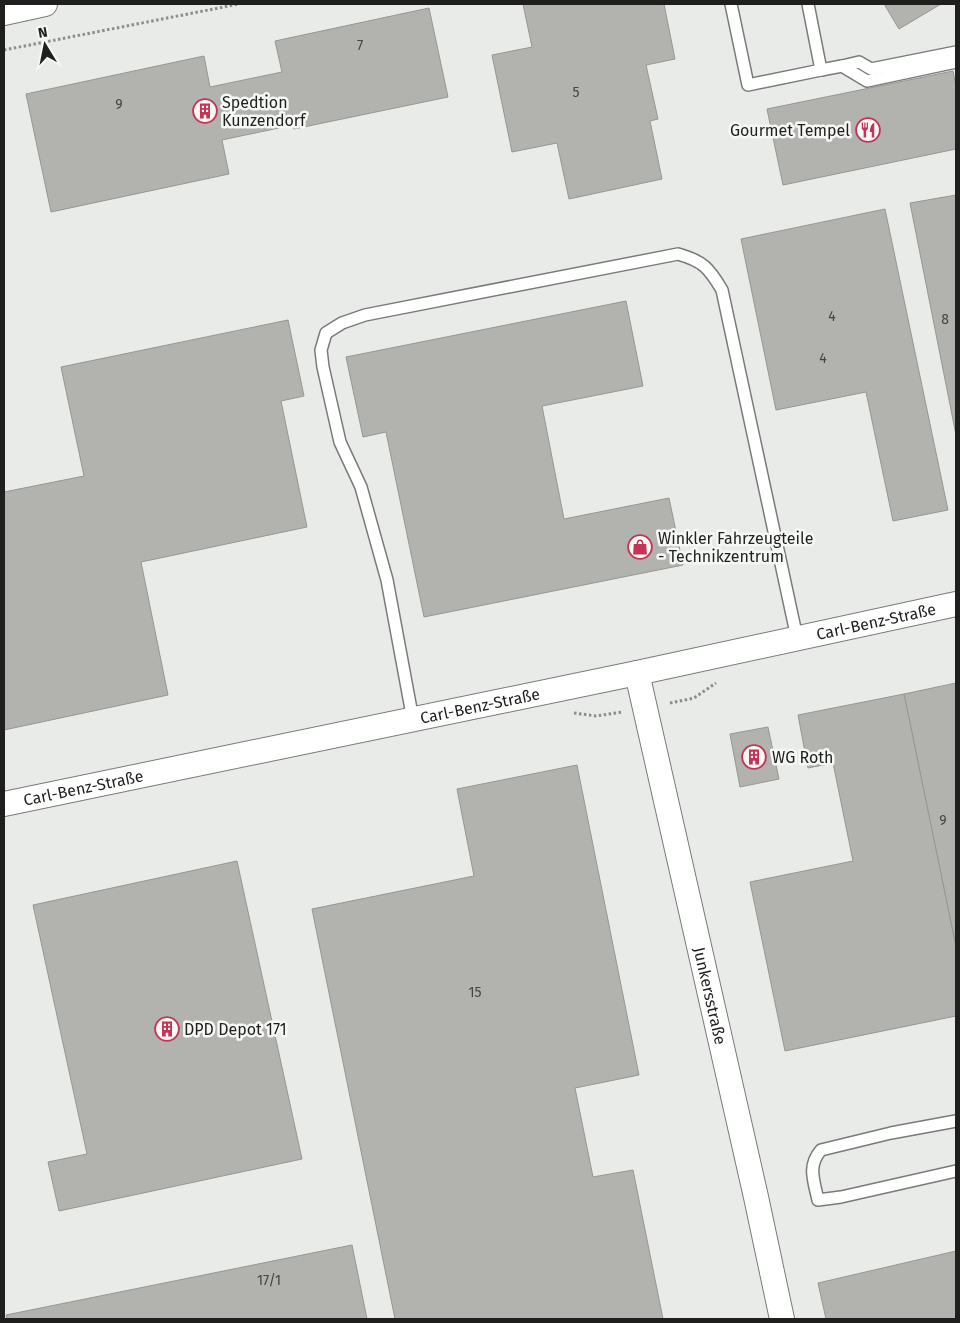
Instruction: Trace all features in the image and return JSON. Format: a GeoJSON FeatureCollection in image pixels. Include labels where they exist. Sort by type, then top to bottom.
{"type":"FeatureCollection","features":[{"type":"Feature","properties":{"kind":"street"},"geometry":{"type":"LineString","coordinates":[[4,12],[46,4]]}},
{"type":"Feature","properties":{"kind":"street","name":"Carl-Benz-Straße"},"geometry":{"type":"LineString","coordinates":[[4,804],[637,673],[956,604]]}},
{"type":"Feature","properties":{"kind":"street","name":"Junkersstraße"},"geometry":{"type":"LineString","coordinates":[[637,673],[782,1319]]}},
{"type":"Feature","properties":{"kind":"lane"},"geometry":{"type":"LineString","coordinates":[[731,4],[748,85],[859,62],[871,69],[956,52]]}},
{"type":"Feature","properties":{"kind":"lane"},"geometry":{"type":"LineString","coordinates":[[808,4],[821,70]]}},
{"type":"Feature","properties":{"kind":"lane"},"geometry":{"type":"LineString","coordinates":[[842,66],[867,80],[956,62]]}},
{"type":"Feature","properties":{"kind":"lane"},"geometry":{"type":"LineString","coordinates":[[413,720],[387,580],[361,487],[340,442],[323,367],[321,350],[326,333],[342,323],[365,315],[678,254],[696,260],[712,274],[722,290],[797,638]]}},
{"type":"Feature","properties":{"kind":"lane"},"geometry":{"type":"LineString","coordinates":[[956,1121],[891,1133],[821,1150],[814,1157],[812,1167],[818,1200],[841,1197],[956,1171]]}},
{"type":"Feature","properties":{"kind":"path"},"geometry":{"type":"LineString","coordinates":[[4,50],[239,4]]}},
{"type":"Feature","properties":{"kind":"building"},"geometry":{"type":"Polygon","coordinates":[[[523,4],[664,4],[675,59],[646,65],[658,119],[650,121],[662,179],[569,199],[557,143],[512,152],[492,55],[532,47],[523,4]]]}},
{"type":"Feature","properties":{"kind":"building"},"geometry":{"type":"Polygon","coordinates":[[[884,4],[941,4],[899,29],[884,4]]]}},
{"type":"Feature","properties":{"kind":"building","name":"Spedtion Kunzendorf"},"geometry":{"type":"Polygon","coordinates":[[[429,8],[448,97],[294,129],[293,125],[222,140],[229,174],[51,212],[26,94],[204,56],[210,87],[282,72],[275,41],[429,8]]]}},
{"type":"Feature","properties":{"kind":"building"},"geometry":{"type":"Polygon","coordinates":[[[953,71],[956,86],[956,149],[783,185],[767,109],[953,71]]]}},
{"type":"Feature","properties":{"kind":"building"},"geometry":{"type":"Polygon","coordinates":[[[956,195],[956,435],[910,203],[956,195]]]}},
{"type":"Feature","properties":{"kind":"building"},"geometry":{"type":"Polygon","coordinates":[[[885,209],[948,510],[893,521],[866,392],[776,410],[741,239],[885,209]]]}},
{"type":"Feature","properties":{"kind":"building"},"geometry":{"type":"Polygon","coordinates":[[[626,301],[643,386],[542,406],[564,519],[669,498],[683,565],[424,617],[386,432],[363,437],[346,357],[626,301]]]}},
{"type":"Feature","properties":{"kind":"building"},"geometry":{"type":"Polygon","coordinates":[[[288,320],[304,396],[281,401],[307,527],[141,562],[168,695],[4,730],[4,492],[84,476],[61,367],[288,320]]]}},
{"type":"Feature","properties":{"kind":"building"},"geometry":{"type":"Polygon","coordinates":[[[956,683],[956,947],[904,694],[956,683]]]}},
{"type":"Feature","properties":{"kind":"building"},"geometry":{"type":"Polygon","coordinates":[[[904,694],[956,947],[956,1016],[785,1051],[750,882],[853,861],[833,763],[808,768],[798,715],[904,694]]]}},
{"type":"Feature","properties":{"kind":"building","name":"WG Roth"},"geometry":{"type":"Polygon","coordinates":[[[768,727],[779,779],[740,787],[730,734],[768,727]]]}},
{"type":"Feature","properties":{"kind":"building"},"geometry":{"type":"Polygon","coordinates":[[[577,765],[639,1075],[575,1088],[593,1177],[633,1170],[663,1319],[395,1319],[312,909],[474,876],[457,789],[577,765]]]}},
{"type":"Feature","properties":{"kind":"building","name":"DPD Depot 171"},"geometry":{"type":"Polygon","coordinates":[[[237,861],[302,1159],[59,1211],[48,1162],[87,1154],[33,905],[237,861]]]}},
{"type":"Feature","properties":{"kind":"building"},"geometry":{"type":"Polygon","coordinates":[[[352,1245],[367,1319],[7,1319],[6,1315],[352,1245]]]}},
{"type":"Feature","properties":{"kind":"building"},"geometry":{"type":"Polygon","coordinates":[[[956,1251],[956,1319],[826,1319],[818,1283],[956,1251]]]}},
{"type":"Feature","properties":{"kind":"place","name":"Spedtion Kunzendorf"},"geometry":{"type":"Point","coordinates":[205,111]}},
{"type":"Feature","properties":{"kind":"place","name":"Gourmet Tempel"},"geometry":{"type":"Point","coordinates":[868,130]}},
{"type":"Feature","properties":{"kind":"place","name":"Winkler Fahrzeugteile - Technikzentrum"},"geometry":{"type":"Point","coordinates":[640,547]}},
{"type":"Feature","properties":{"kind":"place","name":"WG Roth"},"geometry":{"type":"Point","coordinates":[754,757]}},
{"type":"Feature","properties":{"kind":"place","name":"DPD Depot 171"},"geometry":{"type":"Point","coordinates":[167,1029]}}]}
